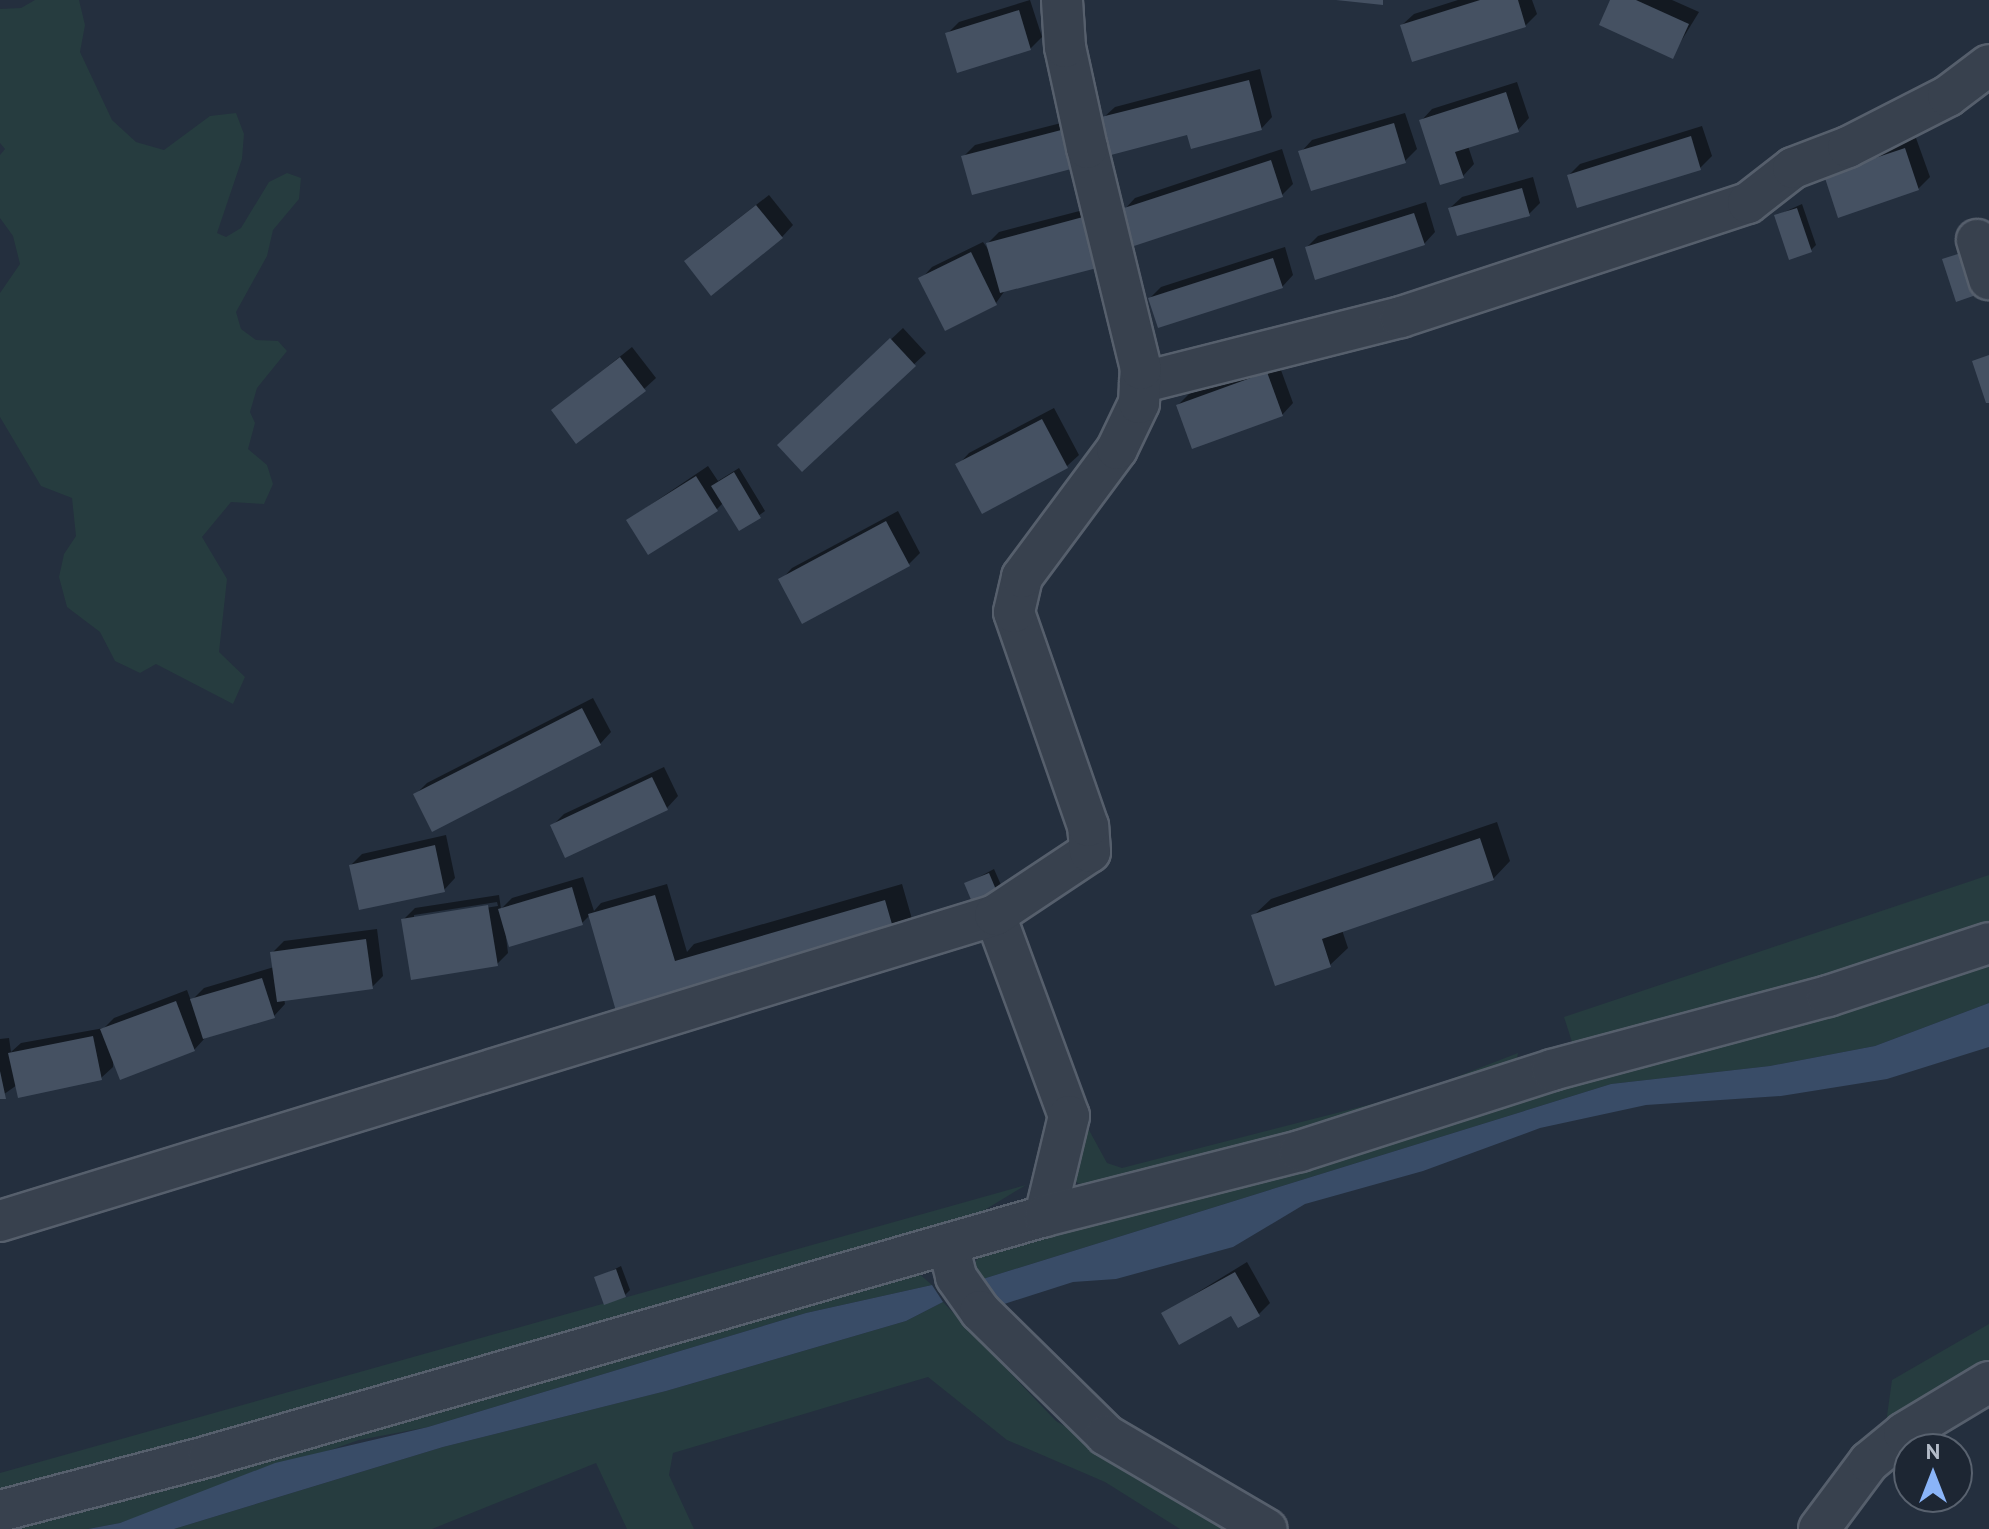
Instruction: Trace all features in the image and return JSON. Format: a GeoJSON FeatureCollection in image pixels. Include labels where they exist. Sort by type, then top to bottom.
{"type":"FeatureCollection","features":[{"type":"Feature","properties":{"kind":"street"},"geometry":{"type":"LineString","coordinates":[[0,1221],[995,915],[1090,852],[1088,826],[1014,612],[1022,577],[1117,449],[1139,403],[1135,340],[1065,47],[1062,0]]}},
{"type":"Feature","properties":{"kind":"street"},"geometry":{"type":"LineString","coordinates":[[1140,383],[1401,317],[1748,203],[1793,168],[1848,147],[1948,96],[1989,65]]}},
{"type":"Feature","properties":{"kind":"street"},"geometry":{"type":"LineString","coordinates":[[1977,240],[1989,279]]}},
{"type":"Feature","properties":{"kind":"street"},"geometry":{"type":"LineString","coordinates":[[995,915],[1069,1116],[1045,1216]]}},
{"type":"Feature","properties":{"kind":"street"},"geometry":{"type":"LineString","coordinates":[[0,1511],[952,1260],[1045,1216],[1300,1151],[1552,1070],[1828,996],[1989,943]]}},
{"type":"Feature","properties":{"kind":"street"},"geometry":{"type":"LineString","coordinates":[[952,1260],[980,1311],[1106,1435],[1266,1529]]}},
{"type":"Feature","properties":{"kind":"street"},"geometry":{"type":"LineString","coordinates":[[1819,1529],[1869,1462],[1904,1433],[1989,1382]]}},
{"type":"Feature","properties":{"kind":"green space"},"geometry":{"type":"Polygon","coordinates":[[[35,0],[79,0],[85,25],[80,52],[112,120],[136,142],[164,150],[210,116],[236,113],[244,134],[242,159],[217,233],[226,237],[241,228],[269,182],[287,173],[301,178],[299,199],[273,230],[267,256],[236,312],[241,329],[256,340],[278,341],[287,351],[257,388],[250,412],[255,423],[248,449],[267,465],[273,484],[264,504],[231,502],[202,537],[227,579],[219,652],[245,677],[233,704],[156,664],[140,673],[115,661],[100,632],[67,607],[59,577],[64,554],[76,536],[72,498],[41,486],[0,417],[0,293],[20,264],[13,236],[0,218],[0,155],[5,149],[0,143],[0,9],[21,8],[35,0]]]}},
{"type":"Feature","properties":{"kind":"green space"},"geometry":{"type":"Polygon","coordinates":[[[1989,875],[1989,928],[1583,1048],[1572,1042],[1564,1017],[1989,875]]]}},
{"type":"Feature","properties":{"kind":"green space"},"geometry":{"type":"Polygon","coordinates":[[[1989,957],[1989,1003],[1875,1046],[1770,1066],[1611,1084],[973,1282],[968,1270],[986,1249],[1989,957]]]}},
{"type":"Feature","properties":{"kind":"green space"},"geometry":{"type":"Polygon","coordinates":[[[1518,1053],[1514,1074],[1298,1145],[1084,1186],[1068,1178],[1078,1110],[1107,1163],[1122,1168],[1415,1093],[1518,1053]]]}},
{"type":"Feature","properties":{"kind":"green space"},"geometry":{"type":"Polygon","coordinates":[[[1026,1185],[973,1217],[0,1498],[0,1473],[1026,1185]]]}},
{"type":"Feature","properties":{"kind":"green space"},"geometry":{"type":"Polygon","coordinates":[[[916,1271],[932,1285],[806,1313],[428,1427],[359,1440],[120,1523],[88,1529],[0,1529],[916,1271]]]}},
{"type":"Feature","properties":{"kind":"green space"},"geometry":{"type":"Polygon","coordinates":[[[943,1302],[1056,1421],[1235,1529],[1180,1529],[1105,1482],[1007,1440],[928,1377],[673,1453],[669,1475],[694,1529],[627,1529],[596,1463],[432,1529],[174,1529],[443,1447],[666,1391],[906,1321],[943,1302]]]}},
{"type":"Feature","properties":{"kind":"green space"},"geometry":{"type":"Polygon","coordinates":[[[1989,1324],[1989,1369],[1885,1430],[1892,1380],[1989,1324]]]}},
{"type":"Feature","properties":{"kind":"water"},"geometry":{"type":"Polygon","coordinates":[[[1989,1003],[1989,1047],[1887,1079],[1781,1096],[1646,1105],[1540,1128],[1423,1171],[1305,1204],[1233,1247],[1116,1279],[1073,1282],[998,1306],[973,1282],[1611,1084],[1770,1066],[1875,1046],[1989,1003]]]}},
{"type":"Feature","properties":{"kind":"water"},"geometry":{"type":"Polygon","coordinates":[[[932,1285],[943,1302],[906,1321],[666,1391],[443,1447],[174,1529],[88,1529],[120,1523],[275,1463],[428,1427],[806,1313],[932,1285]]]}},
{"type":"Feature","properties":{"kind":"building"},"geometry":{"type":"Polygon","coordinates":[[[1336,0],[1383,0],[1383,5],[1336,0]]]}},
{"type":"Feature","properties":{"kind":"building"},"geometry":{"type":"Polygon","coordinates":[[[1480,0],[1518,0],[1526,27],[1412,62],[1400,25],[1480,0]]]}},
{"type":"Feature","properties":{"kind":"building"},"geometry":{"type":"Polygon","coordinates":[[[1610,0],[1636,0],[1689,24],[1673,59],[1599,25],[1610,0]]]}},
{"type":"Feature","properties":{"kind":"building"},"geometry":{"type":"Polygon","coordinates":[[[1019,10],[1031,50],[957,73],[945,33],[1019,10]]]}},
{"type":"Feature","properties":{"kind":"building"},"geometry":{"type":"Polygon","coordinates":[[[1249,80],[1262,130],[1191,149],[1187,135],[1111,155],[1101,117],[1249,80]]]}},
{"type":"Feature","properties":{"kind":"building"},"geometry":{"type":"Polygon","coordinates":[[[1506,92],[1519,132],[1455,152],[1464,178],[1440,185],[1419,120],[1506,92]]]}},
{"type":"Feature","properties":{"kind":"building"},"geometry":{"type":"Polygon","coordinates":[[[1394,123],[1406,163],[1311,191],[1298,151],[1394,123]]]}},
{"type":"Feature","properties":{"kind":"building"},"geometry":{"type":"Polygon","coordinates":[[[1065,129],[1075,168],[972,195],[961,156],[1065,129]]]}},
{"type":"Feature","properties":{"kind":"building"},"geometry":{"type":"Polygon","coordinates":[[[1691,136],[1701,170],[1577,208],[1567,175],[1691,136]]]}},
{"type":"Feature","properties":{"kind":"building"},"geometry":{"type":"Polygon","coordinates":[[[1905,148],[1919,190],[1838,218],[1824,175],[1905,148]]]}},
{"type":"Feature","properties":{"kind":"building"},"geometry":{"type":"Polygon","coordinates":[[[1271,160],[1283,197],[1134,246],[1121,209],[1271,160]]]}},
{"type":"Feature","properties":{"kind":"building"},"geometry":{"type":"Polygon","coordinates":[[[1522,188],[1530,216],[1457,236],[1448,208],[1522,188]]]}},
{"type":"Feature","properties":{"kind":"building"},"geometry":{"type":"Polygon","coordinates":[[[756,205],[783,238],[711,296],[684,261],[756,205]]]}},
{"type":"Feature","properties":{"kind":"building"},"geometry":{"type":"Polygon","coordinates":[[[1797,208],[1812,252],[1789,260],[1774,215],[1797,208]]]}},
{"type":"Feature","properties":{"kind":"building"},"geometry":{"type":"Polygon","coordinates":[[[1414,213],[1425,245],[1315,280],[1305,247],[1414,213]]]}},
{"type":"Feature","properties":{"kind":"building"},"geometry":{"type":"Polygon","coordinates":[[[1083,217],[1097,268],[1000,293],[986,243],[1083,217]]]}},
{"type":"Feature","properties":{"kind":"building"},"geometry":{"type":"Polygon","coordinates":[[[971,252],[997,305],[945,331],[918,278],[971,252]]]}},
{"type":"Feature","properties":{"kind":"building"},"geometry":{"type":"Polygon","coordinates":[[[1961,253],[1976,295],[1956,302],[1942,259],[1961,253]]]}},
{"type":"Feature","properties":{"kind":"building"},"geometry":{"type":"Polygon","coordinates":[[[1273,258],[1283,288],[1158,328],[1148,298],[1273,258]]]}},
{"type":"Feature","properties":{"kind":"building"},"geometry":{"type":"Polygon","coordinates":[[[890,338],[916,366],[802,472],[777,445],[890,338]]]}},
{"type":"Feature","properties":{"kind":"building"},"geometry":{"type":"Polygon","coordinates":[[[1989,355],[1989,403],[1986,403],[1972,361],[1989,355]]]}},
{"type":"Feature","properties":{"kind":"building"},"geometry":{"type":"Polygon","coordinates":[[[620,357],[646,391],[576,444],[551,410],[620,357]]]}},
{"type":"Feature","properties":{"kind":"building"},"geometry":{"type":"Polygon","coordinates":[[[1267,372],[1283,416],[1192,449],[1176,405],[1267,372]]]}},
{"type":"Feature","properties":{"kind":"building"},"geometry":{"type":"Polygon","coordinates":[[[1042,419],[1068,468],[982,514],[955,464],[1042,419]]]}},
{"type":"Feature","properties":{"kind":"building"},"geometry":{"type":"Polygon","coordinates":[[[734,472],[761,518],[739,531],[711,486],[734,472]]]}},
{"type":"Feature","properties":{"kind":"building"},"geometry":{"type":"Polygon","coordinates":[[[696,476],[718,511],[648,555],[626,520],[696,476]]]}},
{"type":"Feature","properties":{"kind":"building"},"geometry":{"type":"Polygon","coordinates":[[[886,521],[910,566],[802,624],[778,579],[886,521]]]}},
{"type":"Feature","properties":{"kind":"building"},"geometry":{"type":"Polygon","coordinates":[[[582,708],[601,745],[432,832],[413,794],[582,708]]]}},
{"type":"Feature","properties":{"kind":"building"},"geometry":{"type":"Polygon","coordinates":[[[652,777],[668,810],[565,858],[550,825],[652,777]]]}},
{"type":"Feature","properties":{"kind":"building"},"geometry":{"type":"Polygon","coordinates":[[[1480,838],[1494,880],[1322,939],[1331,967],[1275,986],[1251,915],[1480,838]]]}},
{"type":"Feature","properties":{"kind":"building"},"geometry":{"type":"Polygon","coordinates":[[[435,845],[445,892],[359,910],[349,865],[435,845]]]}},
{"type":"Feature","properties":{"kind":"building"},"geometry":{"type":"Polygon","coordinates":[[[989,873],[997,892],[972,902],[964,883],[989,873]]]}},
{"type":"Feature","properties":{"kind":"building"},"geometry":{"type":"Polygon","coordinates":[[[572,887],[583,925],[509,947],[498,909],[572,887]]]}},
{"type":"Feature","properties":{"kind":"building"},"geometry":{"type":"Polygon","coordinates":[[[655,895],[675,961],[885,900],[896,938],[618,1018],[588,914],[655,895]]]}},
{"type":"Feature","properties":{"kind":"building"},"geometry":{"type":"Polygon","coordinates":[[[488,905],[498,966],[411,980],[401,919],[488,905]]]}},
{"type":"Feature","properties":{"kind":"building"},"geometry":{"type":"Polygon","coordinates":[[[366,939],[373,989],[277,1002],[270,952],[366,939]]]}},
{"type":"Feature","properties":{"kind":"building"},"geometry":{"type":"Polygon","coordinates":[[[262,978],[275,1018],[203,1039],[190,999],[262,978]]]}},
{"type":"Feature","properties":{"kind":"building"},"geometry":{"type":"Polygon","coordinates":[[[176,1001],[195,1051],[120,1080],[100,1029],[176,1001]]]}},
{"type":"Feature","properties":{"kind":"building"},"geometry":{"type":"Polygon","coordinates":[[[93,1036],[102,1080],[18,1098],[8,1053],[93,1036]]]}},
{"type":"Feature","properties":{"kind":"building"},"geometry":{"type":"Polygon","coordinates":[[[0,1071],[6,1099],[0,1099],[0,1071]]]}},
{"type":"Feature","properties":{"kind":"building"},"geometry":{"type":"Polygon","coordinates":[[[616,1269],[626,1297],[604,1305],[594,1277],[616,1269]]]}},
{"type":"Feature","properties":{"kind":"building"},"geometry":{"type":"Polygon","coordinates":[[[1235,1272],[1260,1316],[1238,1328],[1231,1316],[1179,1345],[1161,1313],[1235,1272]]]}}]}
